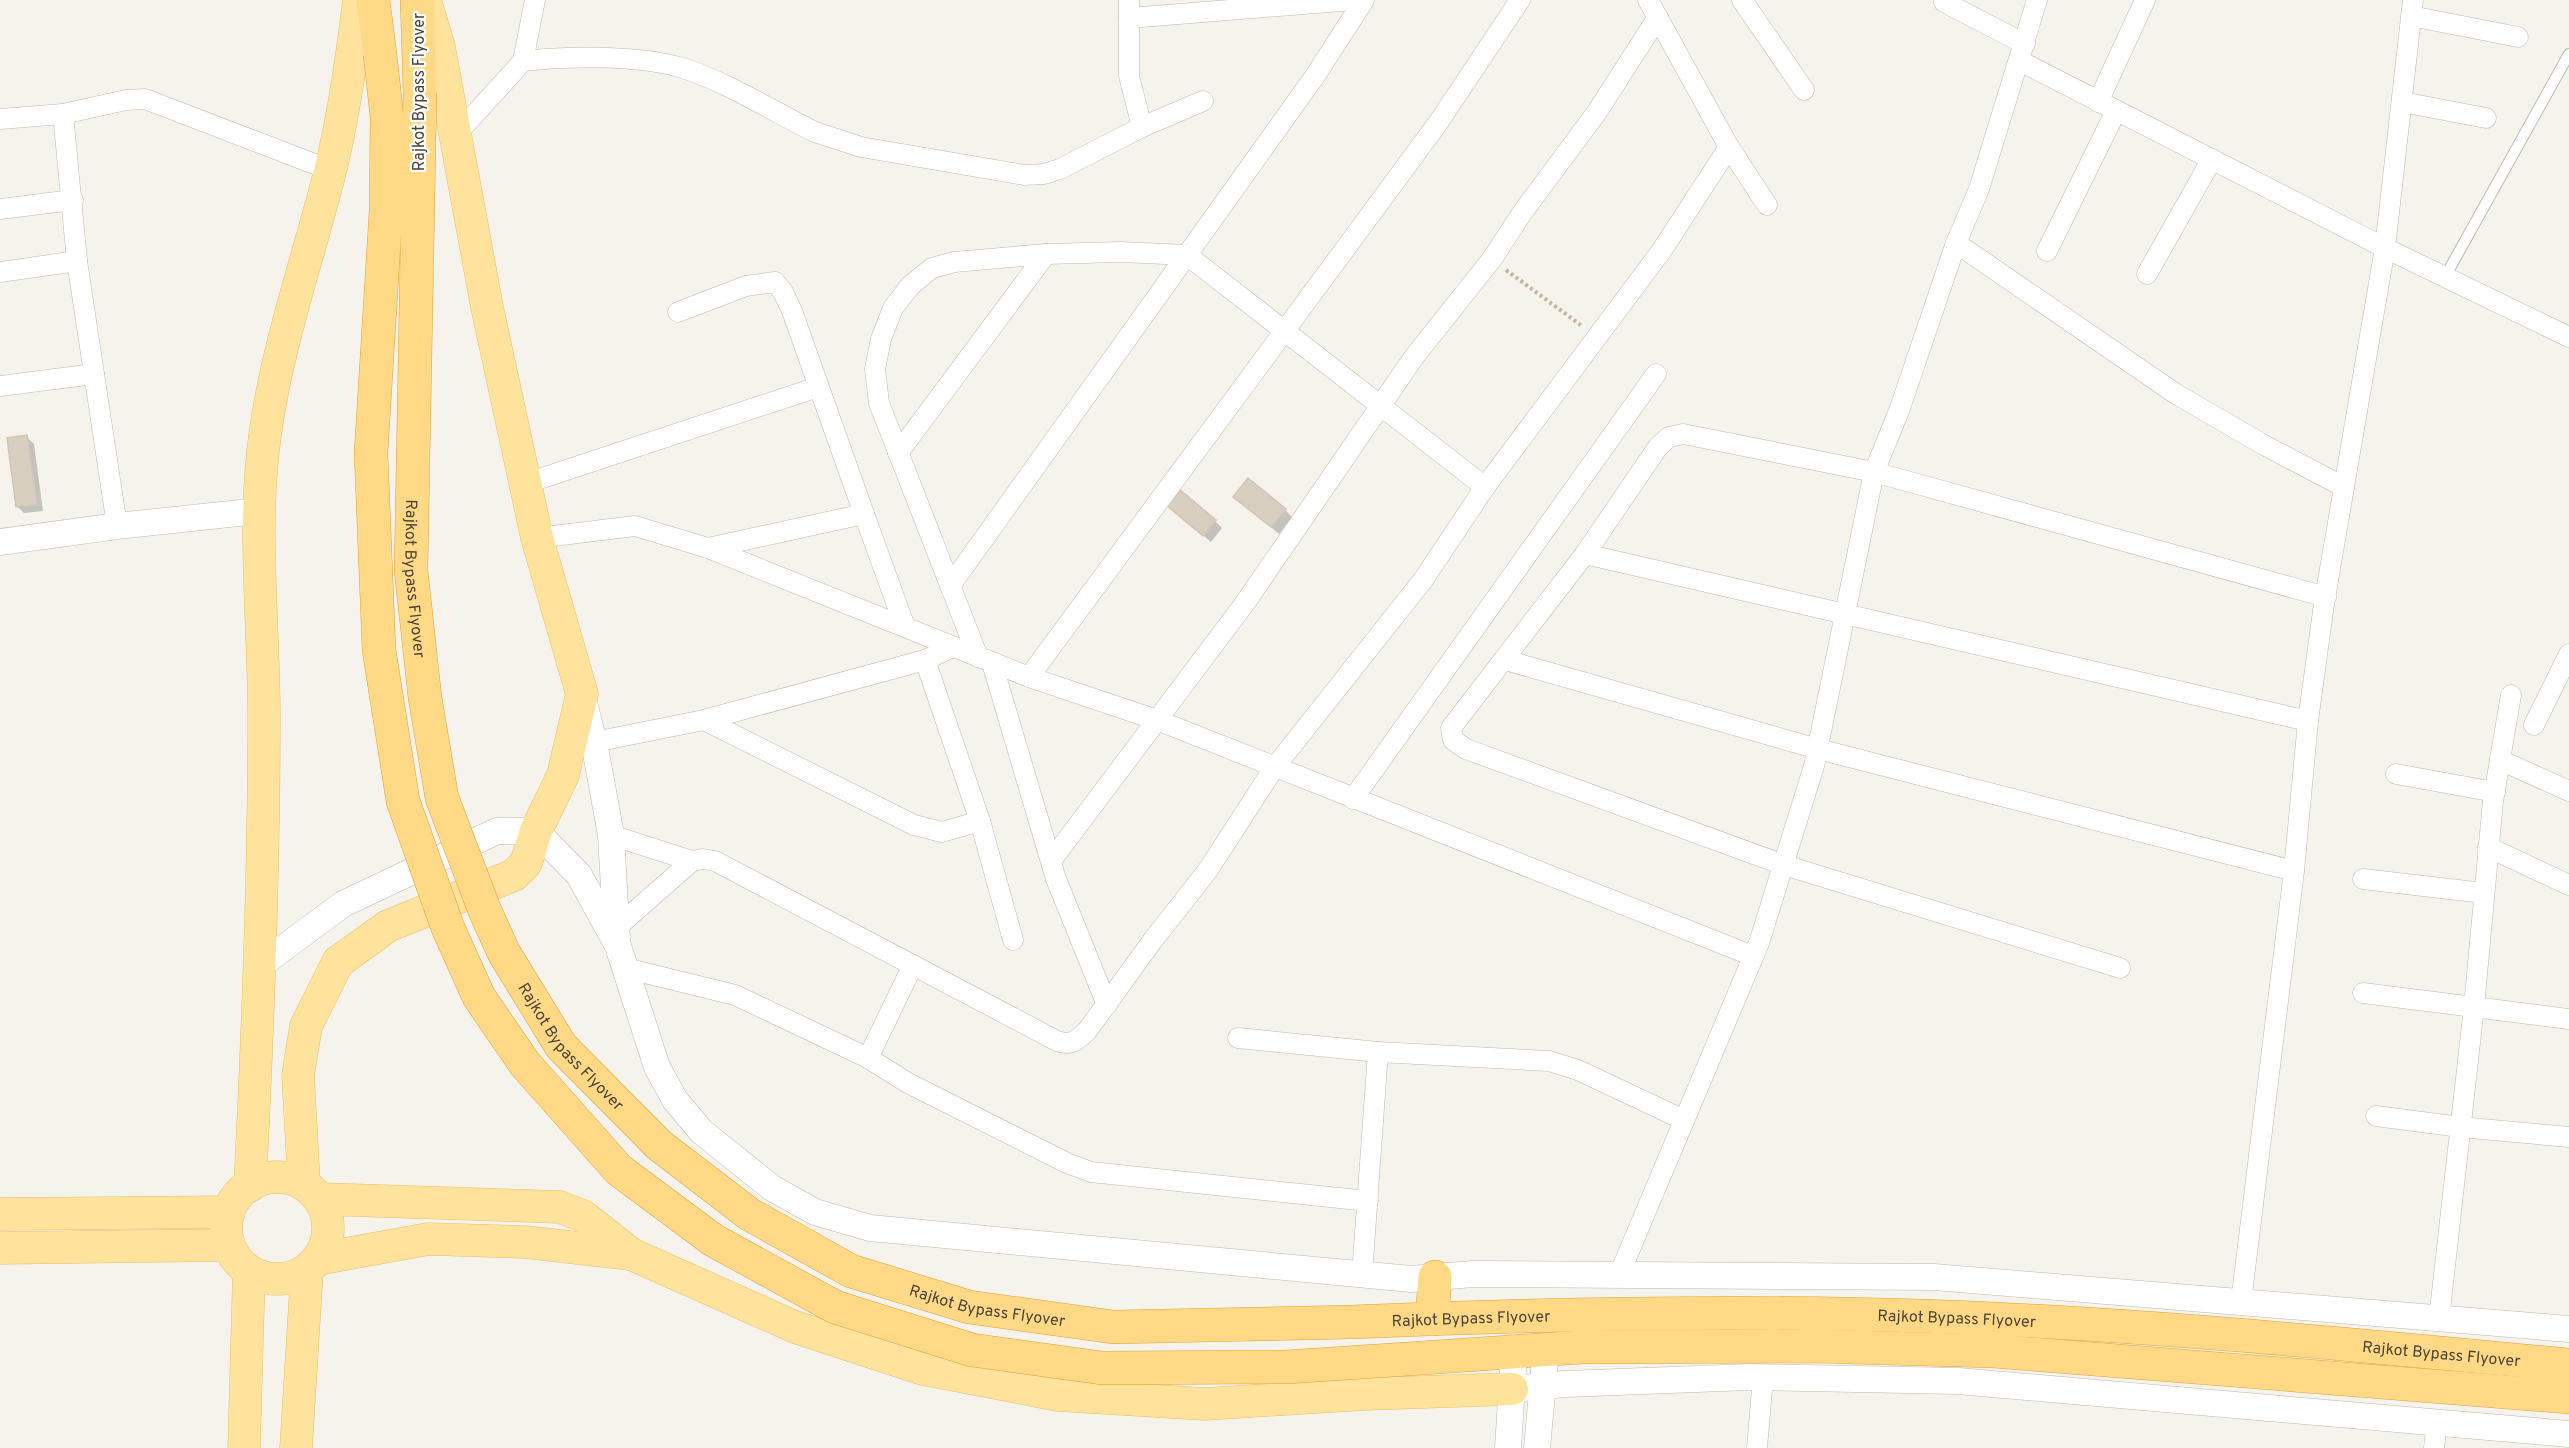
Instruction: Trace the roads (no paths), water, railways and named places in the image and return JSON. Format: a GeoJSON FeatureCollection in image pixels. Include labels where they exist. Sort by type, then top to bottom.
{"type":"FeatureCollection","features":[{"type":"Feature","properties":{"kind":"highway","name":"Rajkot Bypass Flyover"},"geometry":{"type":"LineString","coordinates":[[373,0],[387,117],[386,211],[371,453],[379,650],[403,801],[440,907],[479,997],[525,1064],[619,1170],[713,1240],[835,1307],[972,1350],[1102,1368],[1286,1367],[1546,1349],[1814,1346],[1993,1351],[2569,1397]]}},
{"type":"Feature","properties":{"kind":"highway","name":"Rajkot Bypass Flyover"},"geometry":{"type":"LineString","coordinates":[[417,0],[420,93],[411,570],[425,698],[442,798],[485,911],[504,953],[561,1046],[668,1152],[749,1214],[852,1271],[969,1307],[1113,1327],[1351,1322],[1580,1313],[1703,1312],[1923,1316],[2223,1334],[2569,1365]]}},
{"type":"Feature","properties":{"kind":"highway"},"geometry":{"type":"LineString","coordinates":[[1432,1319],[1435,1277]]}},
{"type":"Feature","properties":{"kind":"main road"},"geometry":{"type":"LineString","coordinates":[[250,1186],[261,964],[264,686],[258,511],[265,434],[274,383],[347,96],[359,0]]}},
{"type":"Feature","properties":{"kind":"main road"},"geometry":{"type":"LineString","coordinates":[[296,1448],[313,1265],[327,1240],[328,1229],[328,1219],[312,1192],[298,1075],[306,1026],[338,962],[388,926],[514,874],[526,863],[536,831],[564,776],[582,694],[537,538],[524,484],[438,47],[425,0]]}},
{"type":"Feature","properties":{"kind":"main road"},"geometry":{"type":"LineString","coordinates":[[631,1254],[525,1242],[428,1239],[313,1265],[288,1278],[268,1278],[249,1271],[237,1260],[229,1245],[227,1234],[229,1212],[237,1197],[250,1186],[267,1178],[286,1178],[312,1192],[560,1207],[593,1222],[631,1254],[795,1327],[923,1369],[1058,1395],[1205,1404],[1365,1394],[1527,1388]]}},
{"type":"Feature","properties":{"kind":"main road"},"geometry":{"type":"LineString","coordinates":[[0,1214],[229,1212]]}},
{"type":"Feature","properties":{"kind":"main road"},"geometry":{"type":"LineString","coordinates":[[0,1248],[229,1245]]}},
{"type":"Feature","properties":{"kind":"main road"},"geometry":{"type":"LineString","coordinates":[[244,1448],[249,1271]]}},
{"type":"Feature","properties":{"kind":"street"},"geometry":{"type":"LineString","coordinates":[[454,137],[523,61],[535,0]]}},
{"type":"Feature","properties":{"kind":"street"},"geometry":{"type":"LineString","coordinates":[[1142,127],[1129,76],[1129,9],[1354,0]]}},
{"type":"Feature","properties":{"kind":"street"},"geometry":{"type":"LineString","coordinates":[[950,585],[1315,76],[1364,0]]}},
{"type":"Feature","properties":{"kind":"street"},"geometry":{"type":"LineString","coordinates":[[1029,677],[1149,518],[1284,330],[1438,123],[1520,0]]}},
{"type":"Feature","properties":{"kind":"street"},"geometry":{"type":"LineString","coordinates":[[1648,0],[1729,147],[1767,205]]}},
{"type":"Feature","properties":{"kind":"street"},"geometry":{"type":"LineString","coordinates":[[1742,0],[1804,90]]}},
{"type":"Feature","properties":{"kind":"street"},"geometry":{"type":"LineString","coordinates":[[1619,1275],[1753,956],[1784,865],[1818,749],[1874,472],[1899,411],[1956,243],[1979,189],[2023,52],[2037,0]]}},
{"type":"Feature","properties":{"kind":"street"},"geometry":{"type":"LineString","coordinates":[[2098,102],[2145,0]]}},
{"type":"Feature","properties":{"kind":"street"},"geometry":{"type":"LineString","coordinates":[[1944,2],[2098,102],[2385,248],[2446,275],[2569,337]]}},
{"type":"Feature","properties":{"kind":"street"},"geometry":{"type":"LineString","coordinates":[[2241,1302],[2294,871],[2308,721],[2326,597],[2385,248],[2412,8],[2518,37]]}},
{"type":"Feature","properties":{"kind":"street"},"geometry":{"type":"LineString","coordinates":[[1051,861],[1245,603],[1414,357],[1492,259],[1522,213],[1597,112],[1659,17]]}},
{"type":"Feature","properties":{"kind":"street"},"geometry":{"type":"LineString","coordinates":[[523,61],[555,58],[654,62],[680,67],[815,132],[837,140],[861,147],[1024,175],[1060,169],[1142,127],[1203,100]]}},
{"type":"Feature","properties":{"kind":"street"},"geometry":{"type":"LineString","coordinates":[[0,118],[63,114],[126,100],[146,99],[168,105],[330,170]]}},
{"type":"Feature","properties":{"kind":"street"},"geometry":{"type":"LineString","coordinates":[[2402,102],[2486,118]]}},
{"type":"Feature","properties":{"kind":"street"},"geometry":{"type":"LineString","coordinates":[[2047,251],[2116,111]]}},
{"type":"Feature","properties":{"kind":"street"},"geometry":{"type":"LineString","coordinates":[[63,114],[73,200],[77,261],[117,526]]}},
{"type":"Feature","properties":{"kind":"street"},"geometry":{"type":"LineString","coordinates":[[611,835],[692,861],[703,859],[715,861],[954,989],[1066,1044],[1075,1042],[1087,1032],[1153,940],[1208,870],[1274,768],[1423,580],[1485,487],[1662,250],[1729,147]]}},
{"type":"Feature","properties":{"kind":"street"},"geometry":{"type":"LineString","coordinates":[[2147,274],[2212,159]]}},
{"type":"Feature","properties":{"kind":"street"},"geometry":{"type":"LineString","coordinates":[[0,209],[73,200]]}},
{"type":"Feature","properties":{"kind":"street"},"geometry":{"type":"LineString","coordinates":[[1956,243],[2176,394],[2264,445],[2344,487]]}},
{"type":"Feature","properties":{"kind":"street"},"geometry":{"type":"LineString","coordinates":[[1107,1005],[1062,896],[985,660],[950,585],[879,403],[875,369],[881,339],[894,308],[911,285],[932,268],[954,262],[1046,254],[1121,252],[1187,255],[1485,487]]}},
{"type":"Feature","properties":{"kind":"street"},"geometry":{"type":"LineString","coordinates":[[898,453],[1046,254]]}},
{"type":"Feature","properties":{"kind":"street"},"geometry":{"type":"LineString","coordinates":[[0,272],[77,261]]}},
{"type":"Feature","properties":{"kind":"street"},"geometry":{"type":"LineString","coordinates":[[678,312],[746,286],[775,282],[783,292],[792,310],[905,627]]}},
{"type":"Feature","properties":{"kind":"street"},"geometry":{"type":"LineString","coordinates":[[0,386],[94,374]]}},
{"type":"Feature","properties":{"kind":"street"},"geometry":{"type":"LineString","coordinates":[[1353,799],[1656,374]]}},
{"type":"Feature","properties":{"kind":"street"},"geometry":{"type":"LineString","coordinates":[[524,484],[818,387]]}},
{"type":"Feature","properties":{"kind":"street"},"geometry":{"type":"LineString","coordinates":[[2120,968],[1784,865],[1466,749],[1453,740],[1451,728],[1585,554],[1658,447],[1670,437],[1683,434],[1874,472],[2326,597]]}},
{"type":"Feature","properties":{"kind":"street"},"geometry":{"type":"LineString","coordinates":[[0,542],[117,526],[258,511]]}},
{"type":"Feature","properties":{"kind":"street"},"geometry":{"type":"LineString","coordinates":[[708,548],[864,514]]}},
{"type":"Feature","properties":{"kind":"street"},"geometry":{"type":"LineString","coordinates":[[537,538],[635,526],[708,548],[985,660],[1157,720],[1753,956]]}},
{"type":"Feature","properties":{"kind":"street"},"geometry":{"type":"LineString","coordinates":[[1585,554],[1845,616],[2308,721]]}},
{"type":"Feature","properties":{"kind":"street"},"geometry":{"type":"LineString","coordinates":[[594,742],[704,720],[925,660],[953,647]]}},
{"type":"Feature","properties":{"kind":"street"},"geometry":{"type":"LineString","coordinates":[[2534,724],[2561,689],[2569,654]]}},
{"type":"Feature","properties":{"kind":"street"},"geometry":{"type":"LineString","coordinates":[[925,660],[980,821],[1014,940]]}},
{"type":"Feature","properties":{"kind":"street"},"geometry":{"type":"LineString","coordinates":[[1505,660],[1818,749],[2294,871]]}},
{"type":"Feature","properties":{"kind":"street"},"geometry":{"type":"LineString","coordinates":[[582,694],[594,742],[611,835],[620,947]]}},
{"type":"Feature","properties":{"kind":"street"},"geometry":{"type":"LineString","coordinates":[[2439,1319],[2474,1008],[2488,847],[2511,695]]}},
{"type":"Feature","properties":{"kind":"street"},"geometry":{"type":"LineString","coordinates":[[704,720],[921,828],[942,832],[980,821]]}},
{"type":"Feature","properties":{"kind":"street"},"geometry":{"type":"LineString","coordinates":[[2500,760],[2569,791]]}},
{"type":"Feature","properties":{"kind":"street"},"geometry":{"type":"LineString","coordinates":[[2396,774],[2495,792]]}},
{"type":"Feature","properties":{"kind":"street"},"geometry":{"type":"LineString","coordinates":[[261,964],[344,904],[497,831],[536,831],[579,875],[620,947],[657,1067],[675,1100],[701,1131],[763,1181],[815,1212],[870,1228],[1411,1279],[1473,1274],[1934,1277],[2569,1329]]}},
{"type":"Feature","properties":{"kind":"street"},"geometry":{"type":"LineString","coordinates":[[2488,847],[2569,885]]}},
{"type":"Feature","properties":{"kind":"street"},"geometry":{"type":"LineString","coordinates":[[620,947],[692,861]]}},
{"type":"Feature","properties":{"kind":"street"},"geometry":{"type":"LineString","coordinates":[[2363,879],[2484,892]]}},
{"type":"Feature","properties":{"kind":"street"},"geometry":{"type":"LineString","coordinates":[[620,947],[735,995],[868,1058],[908,1083],[1067,1163],[1091,1172],[1368,1201]]}},
{"type":"Feature","properties":{"kind":"street"},"geometry":{"type":"LineString","coordinates":[[868,1058],[913,965]]}},
{"type":"Feature","properties":{"kind":"street"},"geometry":{"type":"LineString","coordinates":[[2363,993],[2569,1019]]}},
{"type":"Feature","properties":{"kind":"street"},"geometry":{"type":"LineString","coordinates":[[1238,1038],[1378,1052],[1549,1061],[1578,1070],[1684,1120]]}},
{"type":"Feature","properties":{"kind":"street"},"geometry":{"type":"LineString","coordinates":[[1362,1275],[1378,1052]]}},
{"type":"Feature","properties":{"kind":"street"},"geometry":{"type":"LineString","coordinates":[[2376,1116],[2460,1127],[2569,1137]]}},
{"type":"Feature","properties":{"kind":"street"},"geometry":{"type":"LineString","coordinates":[[1508,1448],[1527,1388],[1546,1349]]}},
{"type":"Feature","properties":{"kind":"street"},"geometry":{"type":"LineString","coordinates":[[1514,1352],[1527,1388],[1537,1448]]}},
{"type":"Feature","properties":{"kind":"street"},"geometry":{"type":"LineString","coordinates":[[1527,1388],[1763,1377],[1958,1381],[2569,1434]]}},
{"type":"Feature","properties":{"kind":"street"},"geometry":{"type":"LineString","coordinates":[[1757,1448],[1763,1377]]}},
{"type":"Feature","properties":{"kind":"street"},"geometry":{"type":"LineString","coordinates":[[2434,1448],[2437,1423]]}},
{"type":"Feature","properties":{"kind":"lane"},"geometry":{"type":"LineString","coordinates":[[2446,275],[2569,54]]}}]}
